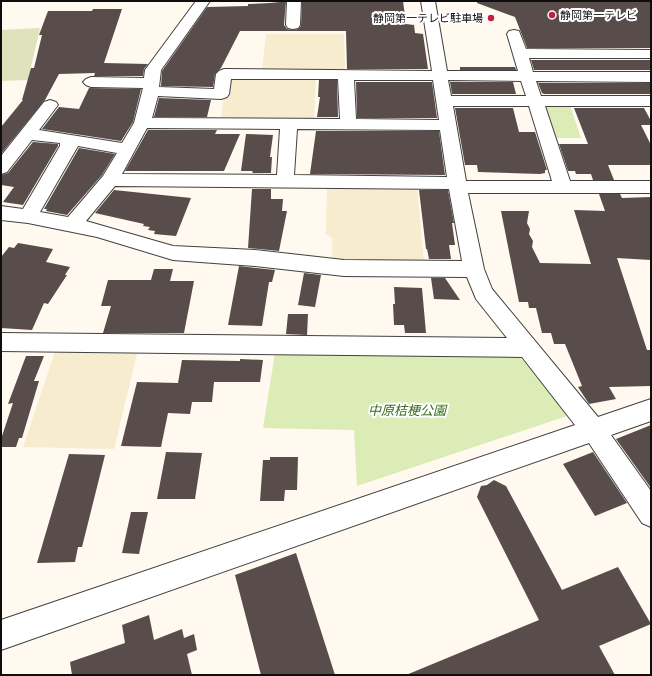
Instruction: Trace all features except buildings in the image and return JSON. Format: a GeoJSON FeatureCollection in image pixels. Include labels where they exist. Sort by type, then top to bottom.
{"type":"FeatureCollection","features":[{"type":"Feature","properties":{"kind":"street"},"geometry":{"type":"LineString","coordinates":[[72,225],[110,180],[142,122],[151,87],[153,70],[203,1]]}},
{"type":"Feature","properties":{"kind":"street"},"geometry":{"type":"LineString","coordinates":[[293,25],[294,1]]}},
{"type":"Feature","properties":{"kind":"street"},"geometry":{"type":"LineString","coordinates":[[428,1],[457,185],[474,269],[482,293],[594,430],[651,514]]}},
{"type":"Feature","properties":{"kind":"street"},"geometry":{"type":"LineString","coordinates":[[514,34],[526,76],[563,187]]}},
{"type":"Feature","properties":{"kind":"street"},"geometry":{"type":"LineString","coordinates":[[520,53],[651,54]]}},
{"type":"Feature","properties":{"kind":"street"},"geometry":{"type":"LineString","coordinates":[[91,82],[221,94],[224,74],[651,77]]}},
{"type":"Feature","properties":{"kind":"street"},"geometry":{"type":"LineString","coordinates":[[346,75],[348,124]]}},
{"type":"Feature","properties":{"kind":"street"},"geometry":{"type":"LineString","coordinates":[[444,100],[651,101]]}},
{"type":"Feature","properties":{"kind":"street"},"geometry":{"type":"LineString","coordinates":[[1,168],[50,105]]}},
{"type":"Feature","properties":{"kind":"street"},"geometry":{"type":"LineString","coordinates":[[142,122],[448,125]]}},
{"type":"Feature","properties":{"kind":"street"},"geometry":{"type":"LineString","coordinates":[[285,182],[289,124]]}},
{"type":"Feature","properties":{"kind":"street"},"geometry":{"type":"LineString","coordinates":[[28,134],[126,149]]}},
{"type":"Feature","properties":{"kind":"street"},"geometry":{"type":"LineString","coordinates":[[28,216],[69,146],[68,140]]}},
{"type":"Feature","properties":{"kind":"street"},"geometry":{"type":"LineString","coordinates":[[110,180],[651,187]]}},
{"type":"Feature","properties":{"kind":"street"},"geometry":{"type":"LineString","coordinates":[[1,213],[28,216],[98,230],[173,252],[255,258],[344,268],[474,269]]}},
{"type":"Feature","properties":{"kind":"street"},"geometry":{"type":"LineString","coordinates":[[1,342],[528,348]]}},
{"type":"Feature","properties":{"kind":"street"},"geometry":{"type":"LineString","coordinates":[[1,635],[651,410]]}},
{"type":"Feature","properties":{"kind":"shaded area"},"geometry":{"type":"Polygon","coordinates":[[[266,34],[344,34],[345,70],[262,70],[266,34]]]}},
{"type":"Feature","properties":{"kind":"shaded area"},"geometry":{"type":"Polygon","coordinates":[[[227,76],[316,76],[314,120],[221,117],[227,76]]]}},
{"type":"Feature","properties":{"kind":"shaded area"},"geometry":{"type":"Polygon","coordinates":[[[327,185],[417,186],[424,262],[340,261],[332,259],[332,238],[326,234],[327,185]]]}},
{"type":"Feature","properties":{"kind":"shaded area"},"geometry":{"type":"Polygon","coordinates":[[[56,349],[138,350],[114,449],[23,447],[56,349]]]}},
{"type":"Feature","properties":{"kind":"green space"},"geometry":{"type":"Polygon","coordinates":[[[40,28],[28,80],[1,81],[1,30],[40,28]]]}},
{"type":"Feature","properties":{"kind":"green space"},"geometry":{"type":"Polygon","coordinates":[[[545,105],[570,105],[581,138],[556,138],[545,105]]]}},
{"type":"Feature","properties":{"kind":"green space","name":"中原桔梗公園"},"geometry":{"type":"Polygon","coordinates":[[[275,353],[519,356],[570,415],[357,486],[354,430],[263,428],[275,353]]]}},
{"type":"Feature","properties":{"kind":"place","name":"静岡第一テレビ"},"geometry":{"type":"Point","coordinates":[552,15]}},
{"type":"Feature","properties":{"kind":"place","name":"静岡第一テレビ駐車場"},"geometry":{"type":"Point","coordinates":[491,18]}}]}
